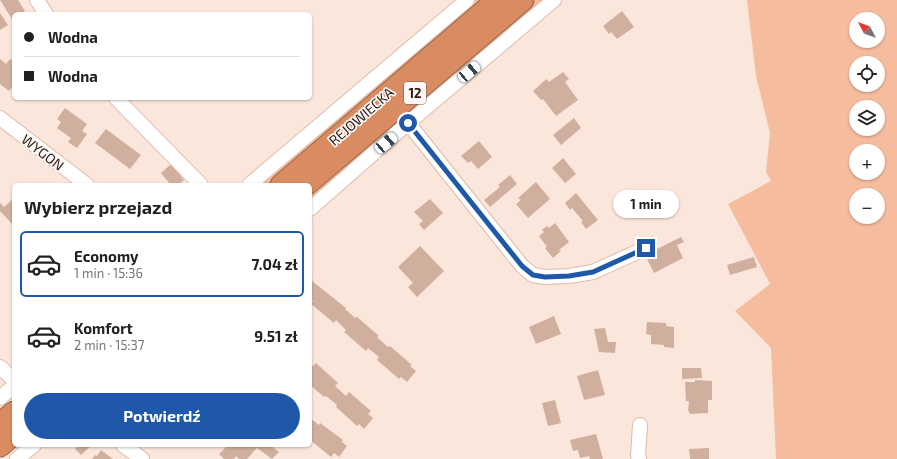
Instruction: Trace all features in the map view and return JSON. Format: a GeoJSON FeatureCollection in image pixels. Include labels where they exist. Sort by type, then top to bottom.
{"type":"FeatureCollection","features":[{"type":"Feature","properties":{"kind":"highway","name":"REJOWIECKA"},"geometry":{"type":"LineString","coordinates":[[282,183],[497,0]]}},
{"type":"Feature","properties":{"kind":"highway","name":"REJOWIECKA"},"geometry":{"type":"LineString","coordinates":[[308,183],[523,0]]}},
{"type":"Feature","properties":{"kind":"highway"},"geometry":{"type":"LineString","coordinates":[[0,424],[12,414]]}},
{"type":"Feature","properties":{"kind":"highway"},"geometry":{"type":"LineString","coordinates":[[0,446],[12,436]]}},
{"type":"Feature","properties":{"kind":"street"},"geometry":{"type":"LineString","coordinates":[[37,0],[45,12]]}},
{"type":"Feature","properties":{"kind":"street"},"geometry":{"type":"LineString","coordinates":[[251,183],[467,0]]}},
{"type":"Feature","properties":{"kind":"street"},"geometry":{"type":"LineString","coordinates":[[312,207],[408,123],[554,0]]}},
{"type":"Feature","properties":{"kind":"street"},"geometry":{"type":"LineString","coordinates":[[118,100],[199,183]]}},
{"type":"Feature","properties":{"kind":"street","name":"WYGON"},"geometry":{"type":"LineString","coordinates":[[0,118],[84,183]]}},
{"type":"Feature","properties":{"kind":"street"},"geometry":{"type":"LineString","coordinates":[[408,123],[522,266],[533,275],[545,277],[569,276],[593,272],[646,248]]}},
{"type":"Feature","properties":{"kind":"street"},"geometry":{"type":"LineString","coordinates":[[0,368],[12,378]]}},
{"type":"Feature","properties":{"kind":"street"},"geometry":{"type":"LineString","coordinates":[[0,398],[12,388]]}},
{"type":"Feature","properties":{"kind":"street"},"geometry":{"type":"LineString","coordinates":[[639,459],[640,425]]}},
{"type":"Feature","properties":{"kind":"street"},"geometry":{"type":"LineString","coordinates":[[18,459],[32,447]]}},
{"type":"Feature","properties":{"kind":"street"},"geometry":{"type":"LineString","coordinates":[[126,447],[142,459]]}},
{"type":"Feature","properties":{"kind":"shaded area"},"geometry":{"type":"Polygon","coordinates":[[[474,0],[485,0],[270,183],[258,183],[474,0]]]}},
{"type":"Feature","properties":{"kind":"shaded area"},"geometry":{"type":"Polygon","coordinates":[[[536,0],[548,0],[312,202],[312,191],[536,0]]]}},
{"type":"Feature","properties":{"kind":"shaded area"},"geometry":{"type":"Polygon","coordinates":[[[747,0],[897,0],[897,459],[776,459],[771,348],[735,311],[770,284],[728,204],[771,181],[766,172],[770,133],[756,76],[747,0]]]}},
{"type":"Feature","properties":{"kind":"building"},"geometry":{"type":"Polygon","coordinates":[[[0,0],[18,0],[25,11],[12,12],[12,19],[0,0]]]}},
{"type":"Feature","properties":{"kind":"building"},"geometry":{"type":"Polygon","coordinates":[[[622,11],[634,27],[617,39],[611,32],[609,34],[603,26],[622,11]]]}},
{"type":"Feature","properties":{"kind":"building"},"geometry":{"type":"Polygon","coordinates":[[[0,13],[8,25],[0,30],[0,13]]]}},
{"type":"Feature","properties":{"kind":"building"},"geometry":{"type":"Polygon","coordinates":[[[0,59],[6,64],[10,59],[12,60],[12,87],[9,91],[0,84],[0,59]]]}},
{"type":"Feature","properties":{"kind":"building"},"geometry":{"type":"Polygon","coordinates":[[[563,72],[569,79],[565,82],[578,100],[556,116],[543,99],[541,100],[533,91],[547,79],[549,82],[563,72]]]}},
{"type":"Feature","properties":{"kind":"building"},"geometry":{"type":"Polygon","coordinates":[[[65,108],[87,124],[82,131],[87,134],[77,148],[68,142],[71,138],[57,128],[61,122],[57,119],[65,108]]]}},
{"type":"Feature","properties":{"kind":"building"},"geometry":{"type":"Polygon","coordinates":[[[574,118],[581,128],[561,145],[553,135],[574,118]]]}},
{"type":"Feature","properties":{"kind":"building"},"geometry":{"type":"Polygon","coordinates":[[[106,129],[141,155],[130,169],[95,143],[106,129]]]}},
{"type":"Feature","properties":{"kind":"building"},"geometry":{"type":"Polygon","coordinates":[[[479,141],[492,157],[478,169],[471,161],[468,163],[461,156],[479,141]]]}},
{"type":"Feature","properties":{"kind":"building"},"geometry":{"type":"Polygon","coordinates":[[[563,158],[576,174],[565,183],[552,168],[563,158]]]}},
{"type":"Feature","properties":{"kind":"building"},"geometry":{"type":"Polygon","coordinates":[[[171,164],[184,180],[180,183],[169,183],[161,173],[171,164]]]}},
{"type":"Feature","properties":{"kind":"building"},"geometry":{"type":"Polygon","coordinates":[[[510,175],[517,184],[490,207],[484,200],[500,187],[498,185],[510,175]]]}},
{"type":"Feature","properties":{"kind":"building"},"geometry":{"type":"Polygon","coordinates":[[[536,182],[550,199],[528,218],[516,204],[521,200],[518,198],[536,182]]]}},
{"type":"Feature","properties":{"kind":"building"},"geometry":{"type":"Polygon","coordinates":[[[576,193],[598,220],[586,229],[581,222],[583,221],[572,208],[570,210],[565,203],[576,193]]]}},
{"type":"Feature","properties":{"kind":"building"},"geometry":{"type":"Polygon","coordinates":[[[430,199],[443,213],[424,230],[419,224],[423,221],[414,212],[430,199]]]}},
{"type":"Feature","properties":{"kind":"building"},"geometry":{"type":"Polygon","coordinates":[[[12,200],[12,224],[0,211],[0,203],[4,207],[12,200]]]}},
{"type":"Feature","properties":{"kind":"building"},"geometry":{"type":"Polygon","coordinates":[[[555,223],[569,242],[559,250],[561,251],[553,258],[545,248],[547,247],[539,236],[544,232],[542,230],[547,226],[549,228],[555,223]]]}},
{"type":"Feature","properties":{"kind":"building"},"geometry":{"type":"Polygon","coordinates":[[[681,237],[684,242],[677,245],[683,258],[654,273],[645,255],[681,237]]]}},
{"type":"Feature","properties":{"kind":"building"},"geometry":{"type":"Polygon","coordinates":[[[420,246],[444,271],[417,297],[408,287],[413,283],[398,267],[420,246]]]}},
{"type":"Feature","properties":{"kind":"building"},"geometry":{"type":"Polygon","coordinates":[[[754,257],[757,267],[730,275],[727,265],[754,257]]]}},
{"type":"Feature","properties":{"kind":"building"},"geometry":{"type":"Polygon","coordinates":[[[312,281],[346,308],[345,309],[355,318],[357,317],[379,336],[377,337],[412,365],[410,366],[416,371],[407,382],[401,377],[399,379],[377,360],[379,357],[368,348],[366,351],[344,332],[346,330],[336,320],[334,323],[312,305],[312,281]]]}},
{"type":"Feature","properties":{"kind":"building"},"geometry":{"type":"Polygon","coordinates":[[[554,316],[561,334],[536,344],[529,327],[554,316]]]}},
{"type":"Feature","properties":{"kind":"building"},"geometry":{"type":"Polygon","coordinates":[[[647,322],[666,323],[666,326],[674,327],[674,348],[664,347],[664,345],[651,344],[651,335],[646,334],[647,322]]]}},
{"type":"Feature","properties":{"kind":"building"},"geometry":{"type":"Polygon","coordinates":[[[605,328],[608,342],[616,342],[615,353],[599,352],[594,329],[605,328]]]}},
{"type":"Feature","properties":{"kind":"building"},"geometry":{"type":"Polygon","coordinates":[[[316,363],[338,383],[335,386],[346,396],[349,392],[371,411],[368,414],[373,418],[364,429],[359,424],[357,426],[336,407],[337,405],[326,396],[324,397],[312,387],[312,365],[316,363]]]}},
{"type":"Feature","properties":{"kind":"building"},"geometry":{"type":"Polygon","coordinates":[[[682,368],[701,368],[702,378],[682,379],[682,368]]]}},
{"type":"Feature","properties":{"kind":"building"},"geometry":{"type":"Polygon","coordinates":[[[598,370],[605,395],[584,400],[577,376],[598,370]]]}},
{"type":"Feature","properties":{"kind":"building"},"geometry":{"type":"Polygon","coordinates":[[[695,380],[712,381],[712,400],[708,400],[708,413],[690,414],[688,410],[689,401],[686,401],[685,382],[695,382],[695,380]]]}},
{"type":"Feature","properties":{"kind":"building"},"geometry":{"type":"Polygon","coordinates":[[[555,400],[561,423],[548,426],[542,403],[555,400]]]}},
{"type":"Feature","properties":{"kind":"building"},"geometry":{"type":"Polygon","coordinates":[[[312,420],[319,425],[320,423],[343,440],[342,442],[347,446],[339,457],[334,453],[331,457],[312,442],[312,420]]]}},
{"type":"Feature","properties":{"kind":"building"},"geometry":{"type":"Polygon","coordinates":[[[596,434],[603,459],[590,459],[589,456],[580,458],[578,450],[573,451],[570,440],[596,434]]]}},
{"type":"Feature","properties":{"kind":"building"},"geometry":{"type":"Polygon","coordinates":[[[77,447],[90,447],[81,455],[75,449],[77,447]]]}},
{"type":"Feature","properties":{"kind":"building"},"geometry":{"type":"Polygon","coordinates":[[[226,447],[273,447],[279,452],[272,459],[257,448],[247,459],[239,459],[236,456],[234,459],[224,459],[219,454],[226,447]]]}},
{"type":"Feature","properties":{"kind":"building"},"geometry":{"type":"Polygon","coordinates":[[[709,448],[709,459],[690,459],[689,449],[709,448]]]}},
{"type":"Feature","properties":{"kind":"building"},"geometry":{"type":"Polygon","coordinates":[[[101,450],[113,459],[92,459],[95,455],[97,456],[101,450]]]}},
{"type":"Feature","properties":{"kind":"route"},"geometry":{"type":"LineString","coordinates":[[408,123],[417,132],[522,266],[533,275],[545,277],[569,276],[593,272],[646,248]]}}]}
